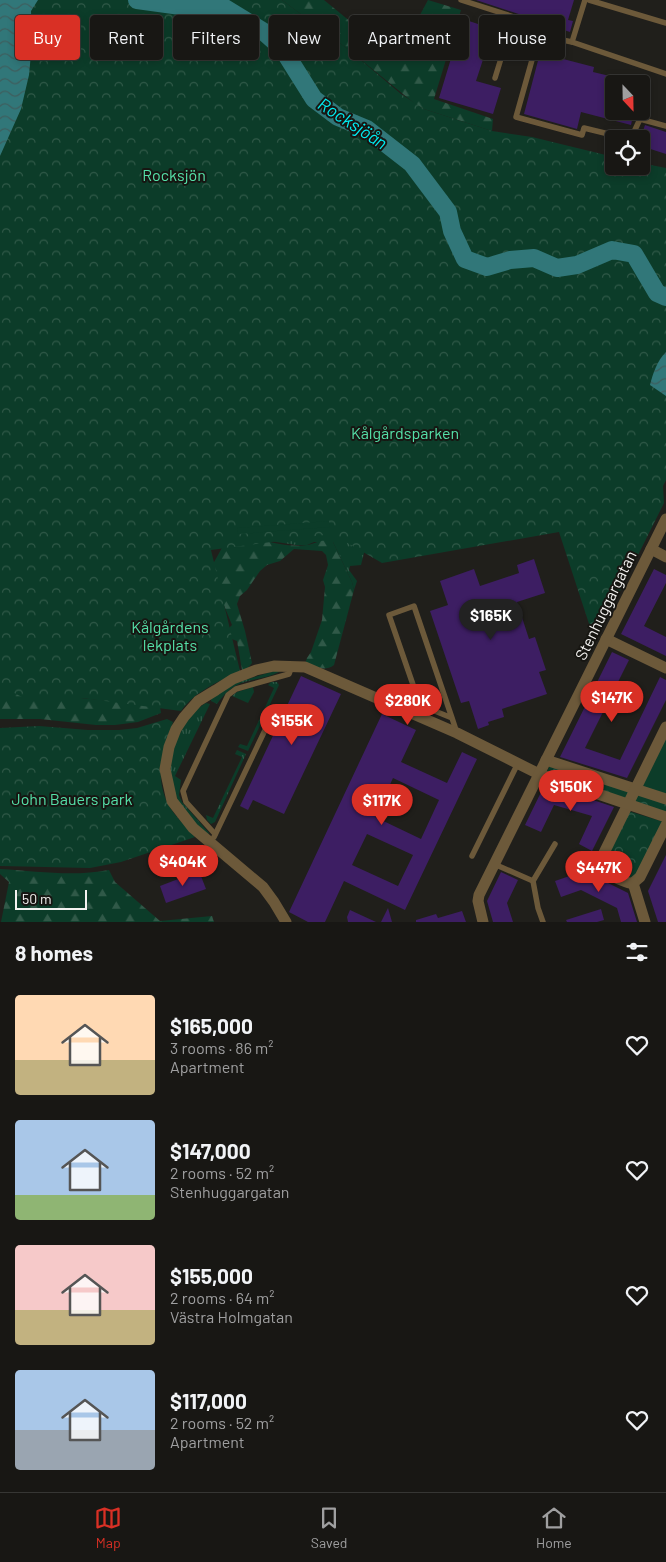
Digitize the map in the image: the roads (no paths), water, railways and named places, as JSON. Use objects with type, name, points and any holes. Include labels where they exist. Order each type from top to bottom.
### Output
[{"type":"street","name":"Stenhuggargatan","points":[[483,922],[478,901],[479,895],[535,771],[546,760],[666,518]]},
{"type":"street","points":[[651,549],[666,557]]},
{"type":"street","points":[[606,639],[666,668]]},
{"type":"street","points":[[286,922],[263,887],[213,839],[193,828],[172,801],[165,769],[169,746],[176,729],[198,701],[234,680],[256,670],[274,666],[306,667],[457,733],[535,771],[666,817]]},
{"type":"street","points":[[666,728],[601,859],[600,864],[604,872],[633,883],[640,877],[666,825]]},
{"type":"street","points":[[546,760],[666,799]]},
{"type":"street","points":[[633,883],[645,922]]},
{"type":"lane","points":[[461,0],[508,15]]},
{"type":"lane","points":[[572,42],[587,0],[666,23]]},
{"type":"lane","points":[[565,41],[665,72]]},
{"type":"lane","points":[[495,78],[501,60]]},
{"type":"lane","points":[[532,60],[516,117],[582,135],[584,128],[625,138],[633,134],[640,119],[666,126]]},
{"type":"lane","points":[[452,718],[420,705],[389,615],[414,606],[452,718],[457,733]]},
{"type":"lane","points":[[267,726],[213,839],[186,802],[183,791],[228,695],[236,689],[289,674],[290,666]]},
{"type":"lane","points":[[472,856],[518,763]]},
{"type":"lane","points":[[543,922],[538,908],[533,881],[555,844]]},
{"type":"lane","points":[[494,864],[533,881]]},
{"type":"water","points":[[0,0],[38,0],[31,11],[31,15],[15,15],[15,60],[30,60],[29,75],[21,109],[0,156]]},
{"type":"water","points":[[666,352],[666,396],[650,385],[656,367]]},
{"type":"waterway","name":"Rocksjöån","points":[[137,0],[188,7],[220,5],[264,32],[282,48],[314,99],[338,117],[367,129],[412,164],[448,212],[452,231],[465,259],[487,267],[510,260],[534,258],[557,268],[577,265],[612,250],[634,254],[657,293],[666,297]]},
{"type":"park label","name":"Rocksjön","points":[[174,174]]},
{"type":"park label","name":"Kålgårdsparken","points":[[405,432]]},
{"type":"park label","name":"Kålgårdens lekplats","points":[[170,635]]},
{"type":"park label","name":"John Bauers park","points":[[72,798]]}]
